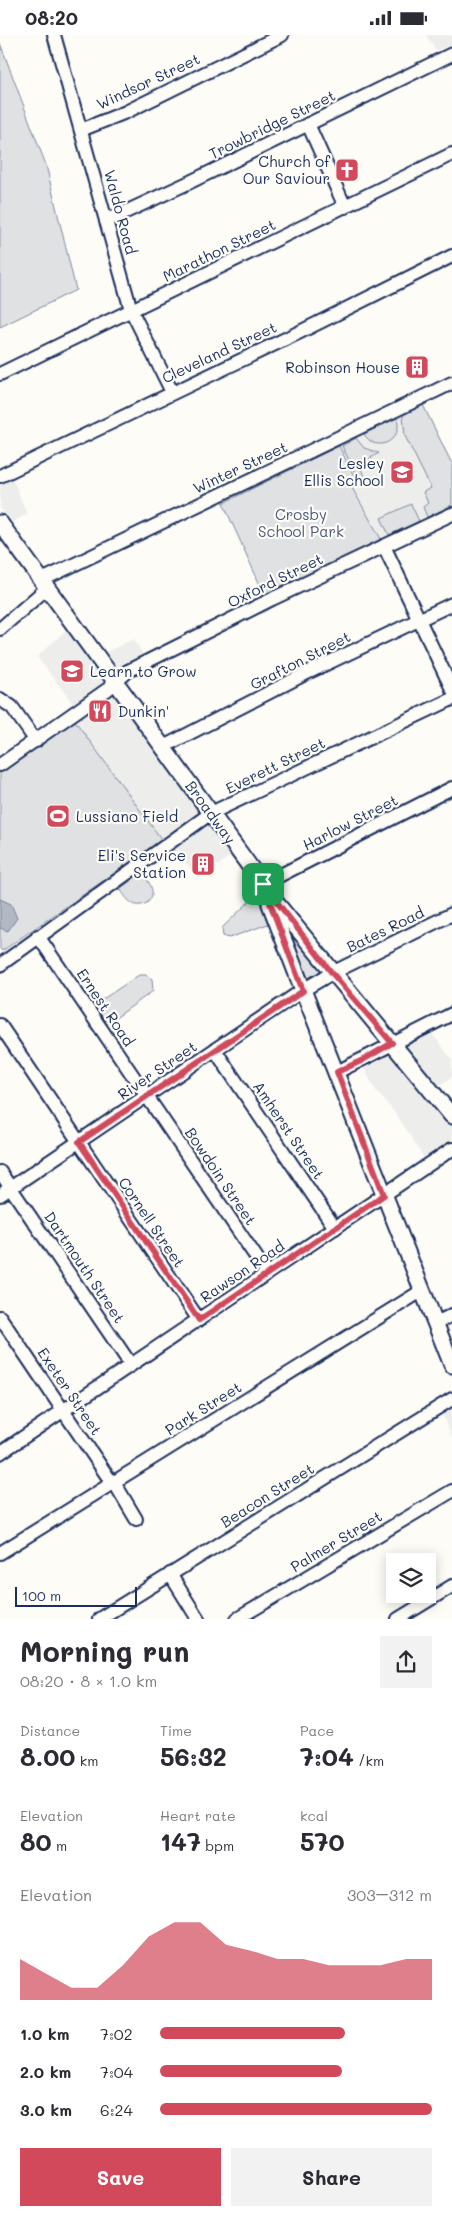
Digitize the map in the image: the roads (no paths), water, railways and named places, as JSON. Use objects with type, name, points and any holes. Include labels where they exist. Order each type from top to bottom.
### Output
[{"type":"main road","name":"Broadway","points":[[0,523],[263,884],[332,973],[452,1116]]},
{"type":"main road","points":[[263,884],[303,991],[337,1072],[452,1365]]},
{"type":"street","points":[[55,38],[68,35]]},
{"type":"street","name":"Windsor Street","points":[[81,130],[126,112],[282,35]]},
{"type":"street","name":"Waldo Road","points":[[55,38],[131,310],[172,392]]},
{"type":"street","name":"Trowbridge Street","points":[[106,221],[452,54]]},
{"type":"street","points":[[308,124],[345,207]]},
{"type":"street","name":"Marathon Street","points":[[0,373],[452,154]]},
{"type":"street","name":"Cleveland Street","points":[[0,476],[300,332],[452,256]]},
{"type":"street","name":"Winter Street","points":[[0,629],[45,584],[452,383]]},
{"type":"street","name":"Oxford Street","points":[[0,765],[108,689],[128,671],[452,514]]},
{"type":"street","points":[[384,546],[452,689]]},
{"type":"street","name":"Grafton Street","points":[[163,747],[452,604]]},
{"type":"street","points":[[0,699],[12,707],[36,741]]},
{"type":"street","name":"Everett Street","points":[[0,965],[212,813],[452,699]]},
{"type":"street","name":"Harlow Street","points":[[263,884],[452,789]]},
{"type":"street","name":"Bates Road","points":[[332,973],[452,914]]},
{"type":"street","name":"Ernest Road","points":[[38,936],[147,1097]]},
{"type":"street","name":"River Street","points":[[0,1195],[332,973]]},
{"type":"street","points":[[337,1072],[452,1014]]},
{"type":"street","name":"Cornell Street","points":[[0,1025],[199,1320]]},
{"type":"street","name":"Amherst Street","points":[[215,1050],[335,1228]]},
{"type":"street","name":"Bowdoin Street","points":[[147,1097],[267,1273]]},
{"type":"street","name":"Rawson Road","points":[[0,1453],[452,1149]]},
{"type":"street","name":"Dartmouth Street","points":[[0,1172],[131,1365]]},
{"type":"street","name":"Park Street","points":[[0,1553],[423,1290]]},
{"type":"street","points":[[436,1323],[452,1315]]},
{"type":"street","name":"Exeter Street","points":[[0,1317],[136,1519]]},
{"type":"street","name":"Beacon Street","points":[[99,1619],[452,1399]]},
{"type":"street","name":"Palmer Street","points":[[237,1619],[452,1491]]},
{"type":"street","points":[[170,1574],[198,1619]]},
{"type":"street","points":[[398,1619],[452,1586]]},
{"type":"place","name":"Church of Our Saviour","points":[[347,170]]},
{"type":"place","name":"Robinson House","points":[[417,367]]},
{"type":"place","name":"Lesley Ellis School","points":[[402,472]]},
{"type":"place","name":"Learn to Grow","points":[[72,671]]},
{"type":"place","name":"Dunkin'","points":[[100,711]]},
{"type":"place","name":"Lussiano Field","points":[[58,816]]},
{"type":"place","name":"Eli's Service Station","points":[[203,864]]},
{"type":"park label","name":"Crosby School Park","points":[[301,522]]}]
